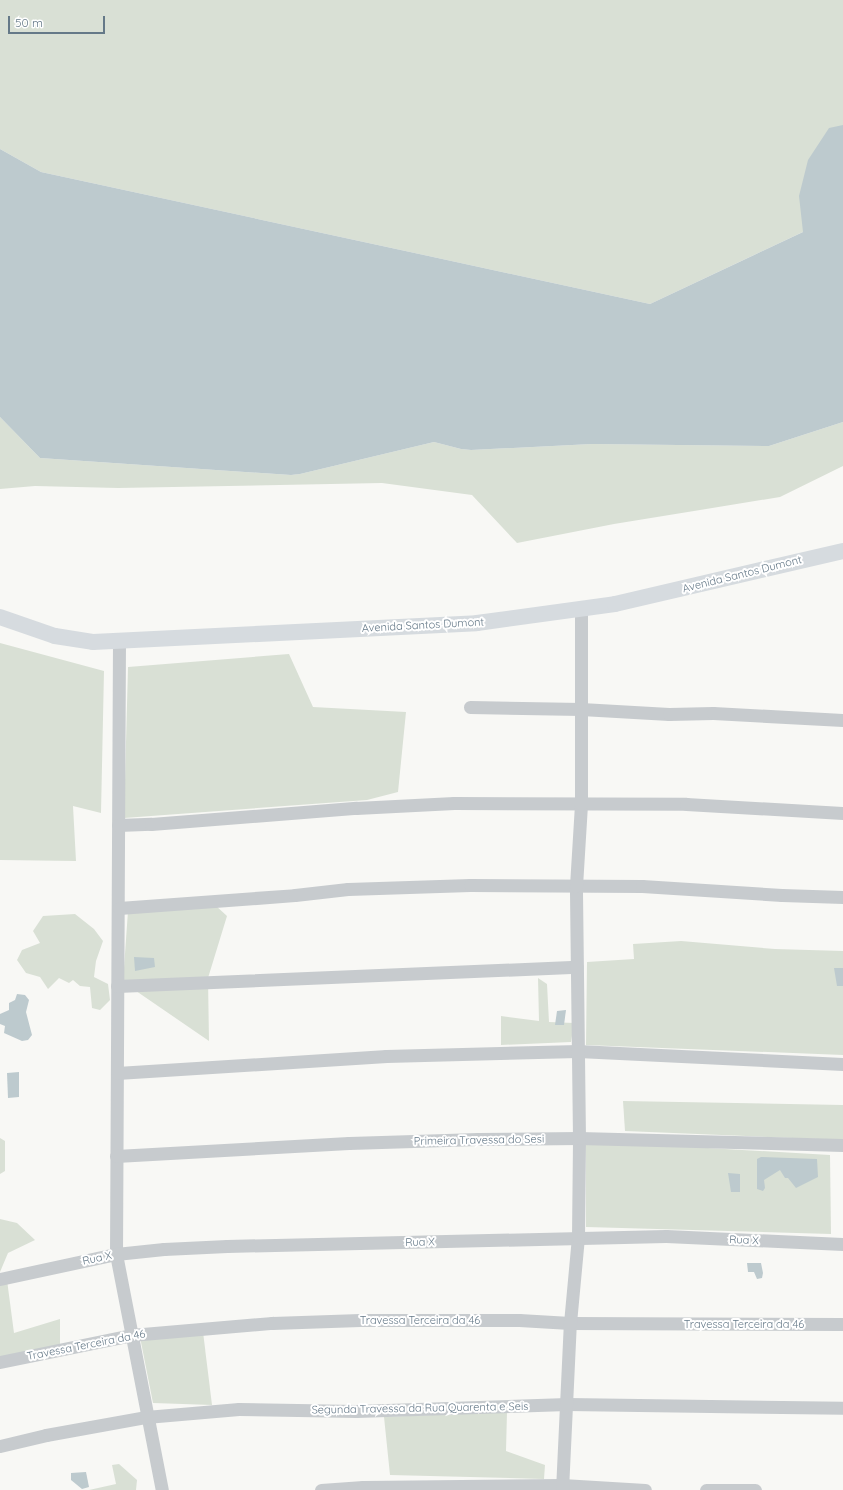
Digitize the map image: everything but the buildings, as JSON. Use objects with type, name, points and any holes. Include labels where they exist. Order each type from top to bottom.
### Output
[{"type":"main road","name":"Avenida Santos Dumont","points":[[0,617],[55,636],[72,640],[94,642],[477,623],[615,604],[843,551]]},
{"type":"street","points":[[562,1487],[570,1323],[578,1237],[579,1138],[576,886],[581,804],[581,609]]},
{"type":"street","points":[[119,641],[119,908],[116,1254],[146,1417],[162,1490]]},
{"type":"street","points":[[470,707],[581,709],[843,720]]},
{"type":"street","points":[[118,825],[151,824],[356,808],[454,803],[686,804],[843,813]]},
{"type":"street","points":[[119,908],[295,895],[348,888],[470,884],[642,886],[782,895],[843,897]]},
{"type":"street","points":[[118,986],[577,967]]},
{"type":"street","points":[[117,1073],[386,1056],[578,1051],[843,1064]]},
{"type":"street","name":"Primeira Travessa do Sesi","points":[[116,1156],[349,1143],[579,1138],[843,1145]]},
{"type":"street","name":"Rua X","points":[[0,1279],[116,1254],[164,1249],[227,1246],[666,1236],[843,1244]]},
{"type":"street","name":"Travessa Terceira da 46","points":[[0,1362],[131,1335],[272,1323],[520,1320],[570,1323],[843,1324]]},
{"type":"street","name":"Segunda Travessa da Rua Quarenta e Seis","points":[[0,1446],[46,1435],[146,1417],[239,1409],[356,1411],[567,1404],[843,1408]]},
{"type":"street","points":[[321,1490],[363,1487],[562,1487],[646,1490]]},
{"type":"street","points":[[706,1490],[755,1490]]},
{"type":"shaded area","points":[[0,0],[843,0],[843,213],[650,304],[41,172],[0,149]]},
{"type":"shaded area","points":[[843,125],[843,422],[769,446],[592,444],[471,450],[434,442],[291,475],[40,458],[0,417],[0,149],[41,172],[650,304],[803,232],[799,196],[808,160],[829,128]]},
{"type":"shaded area","points":[[0,417],[40,458],[291,475],[434,442],[471,450],[592,444],[769,446],[843,422],[843,466],[780,497],[614,524],[517,543],[472,495],[382,483],[118,488],[35,486],[0,489]]},
{"type":"shaded area","points":[[0,643],[104,671],[101,813],[73,806],[76,861],[0,860]]},
{"type":"shaded area","points":[[289,654],[313,707],[406,712],[398,792],[367,800],[124,818],[128,667]]},
{"type":"shaded area","points":[[215,905],[227,916],[208,978],[209,1041],[123,982],[128,911]]},
{"type":"shaded area","points":[[75,914],[94,929],[103,941],[96,961],[94,977],[108,984],[110,1000],[100,1010],[92,1008],[90,987],[80,986],[73,980],[69,983],[59,978],[48,989],[40,977],[26,973],[17,960],[22,950],[40,943],[33,931],[43,916]]},
{"type":"shaded area","points":[[681,941],[775,949],[843,951],[843,1055],[586,1045],[587,962],[634,959],[633,944]]},
{"type":"shaded area","points":[[134,957],[154,958],[155,967],[135,971]]},
{"type":"shaded area","points":[[834,968],[843,968],[843,986],[837,986]]},
{"type":"shaded area","points":[[538,978],[547,984],[549,1022],[574,1023],[571,1042],[501,1045],[501,1016],[539,1021]]},
{"type":"shaded area","points":[[17,994],[25,995],[29,1000],[26,1012],[32,1035],[28,1040],[22,1041],[4,1033],[5,1026],[0,1024],[0,1014],[9,1010],[9,1003],[15,1000]]},
{"type":"shaded area","points":[[566,1010],[564,1025],[555,1025],[557,1011]]},
{"type":"shaded area","points":[[19,1072],[19,1097],[8,1098],[7,1073]]},
{"type":"shaded area","points":[[623,1101],[843,1105],[843,1140],[625,1131]]},
{"type":"shaded area","points":[[0,1138],[5,1141],[5,1171],[0,1174]]},
{"type":"shaded area","points":[[586,1141],[830,1155],[831,1234],[586,1227]]},
{"type":"shaded area","points":[[761,1157],[817,1159],[818,1177],[796,1188],[788,1178],[785,1178],[780,1170],[764,1180],[765,1188],[763,1191],[757,1189],[757,1159]]},
{"type":"shaded area","points":[[728,1173],[740,1174],[740,1192],[731,1192]]},
{"type":"shaded area","points":[[0,1219],[17,1223],[35,1240],[8,1253],[0,1272]]},
{"type":"shaded area","points":[[747,1263],[761,1263],[763,1273],[762,1278],[757,1279],[754,1272],[748,1272]]},
{"type":"shaded area","points":[[7,1280],[14,1333],[60,1319],[60,1345],[0,1357],[0,1281]]},
{"type":"shaded area","points":[[203,1332],[212,1405],[153,1403],[140,1337]]},
{"type":"shaded area","points":[[507,1412],[506,1451],[545,1465],[544,1479],[390,1475],[384,1417]]},
{"type":"shaded area","points":[[119,1464],[137,1480],[136,1490],[89,1490],[116,1484],[112,1465]]},
{"type":"shaded area","points":[[86,1472],[89,1487],[82,1489],[71,1480],[71,1473]]}]
